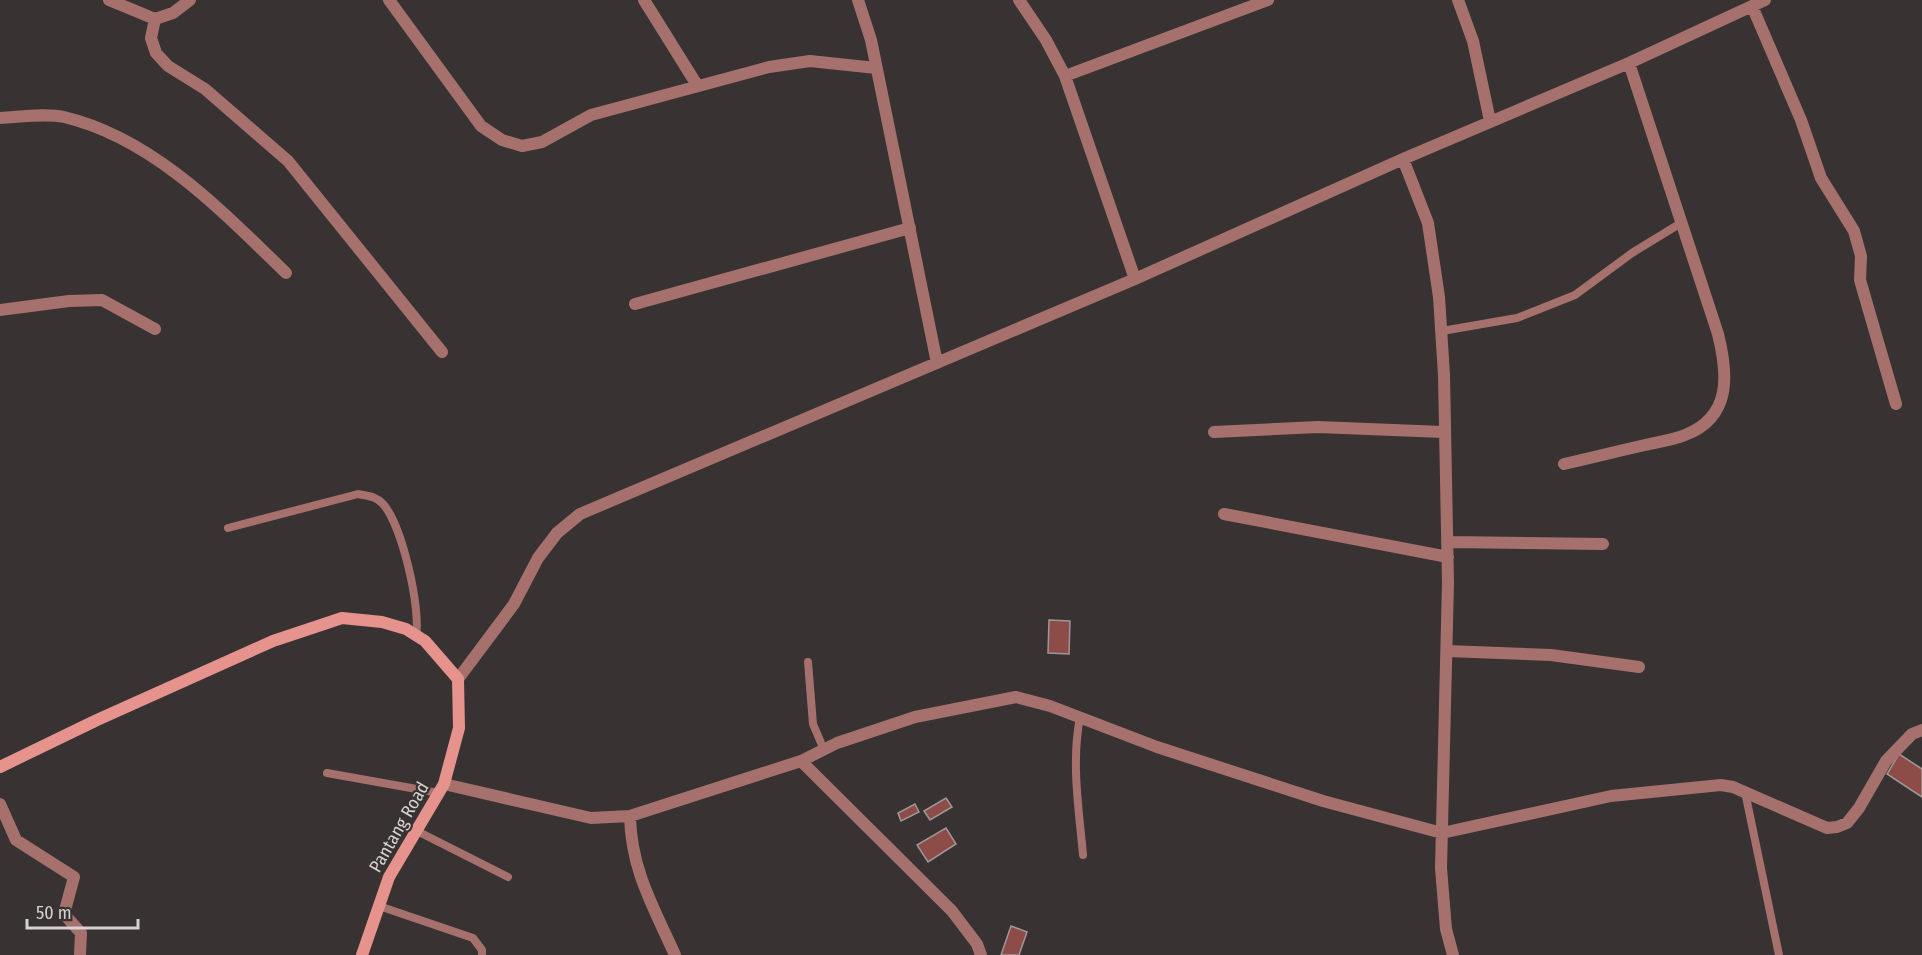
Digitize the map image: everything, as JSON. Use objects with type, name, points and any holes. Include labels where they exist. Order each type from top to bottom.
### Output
[{"type":"street","points":[[109,0],[155,20],[173,13],[190,0]]},
{"type":"street","points":[[389,0],[481,126],[502,140],[522,146],[542,142],[591,115],[769,67],[810,61],[876,68]]},
{"type":"street","points":[[644,0],[697,85]]},
{"type":"street","points":[[858,0],[876,68],[937,363]]},
{"type":"street","points":[[1018,0],[1046,40],[1065,76],[1135,279]]},
{"type":"street","points":[[1065,76],[1268,0]]},
{"type":"street","points":[[1458,0],[1473,41],[1490,121]]},
{"type":"street","points":[[0,767],[97,720],[273,641],[342,618],[382,622],[406,629],[425,641],[458,679],[514,604],[538,558],[556,533],[580,514],[1135,279],[1403,159],[1629,63],[1765,0]]},
{"type":"street","points":[[1752,6],[1801,120],[1821,178],[1854,231],[1861,256],[1860,280],[1896,404]]},
{"type":"street","points":[[155,20],[151,38],[156,53],[168,66],[206,89],[288,161],[442,352]]},
{"type":"street","points":[[1564,464],[1686,435],[1708,420],[1719,406],[1724,388],[1726,366],[1629,63]]},
{"type":"street","points":[[0,118],[62,117],[94,127],[139,150],[217,206],[286,273]]},
{"type":"street","points":[[1403,159],[1428,223],[1442,331],[1448,556],[1441,868],[1446,929],[1453,955]]},
{"type":"street","points":[[635,304],[910,228]]},
{"type":"street","points":[[0,310],[69,301],[102,300],[155,329]]},
{"type":"street","points":[[1214,432],[1318,427],[1443,432]]},
{"type":"street","points":[[1224,514],[1448,556]]},
{"type":"street","points":[[1448,542],[1603,544]]},
{"type":"street","points":[[1447,651],[1560,656],[1640,667]]},
{"type":"street","name":"Pantang Road","points":[[362,955],[389,877],[442,789],[459,728],[458,679]]},
{"type":"street","points":[[442,789],[591,818],[630,816],[801,761],[824,750],[915,717],[1016,697],[1080,717],[1157,747],[1323,801],[1443,832],[1611,796],[1722,785],[1745,792],[1827,828],[1847,823],[1859,808],[1886,761],[1912,734],[1922,730]]},
{"type":"street","points":[[801,761],[952,911],[977,944],[981,955]]},
{"type":"street","points":[[0,804],[16,840],[75,879],[64,914],[81,933],[80,955]]},
{"type":"street","points":[[630,816],[631,843],[641,876],[657,922],[675,955]]},
{"type":"lane","points":[[1442,331],[1517,318],[1575,295],[1632,253],[1681,223]]},
{"type":"lane","points":[[228,528],[358,494],[374,497],[383,504],[397,527],[418,611],[416,636]]},
{"type":"lane","points":[[808,662],[813,724],[824,750]]},
{"type":"lane","points":[[1080,717],[1075,748],[1075,771],[1083,855]]},
{"type":"lane","points":[[327,773],[442,789]]},
{"type":"lane","points":[[1745,792],[1779,955]]},
{"type":"lane","points":[[417,831],[508,877]]},
{"type":"lane","points":[[379,906],[473,938],[482,950],[482,955]]},
{"type":"building","points":[[1049,620],[1070,621],[1069,654],[1048,653]]},
{"type":"building","points":[[1899,754],[1922,769],[1922,797],[1887,774]]},
{"type":"building","points":[[946,798],[952,807],[930,820],[924,811]]},
{"type":"building","points":[[915,804],[919,812],[901,821],[898,813]]},
{"type":"building","points":[[946,828],[956,844],[928,862],[917,845]]},
{"type":"building","points":[[1011,926],[1027,932],[1019,955],[1001,955]]}]
